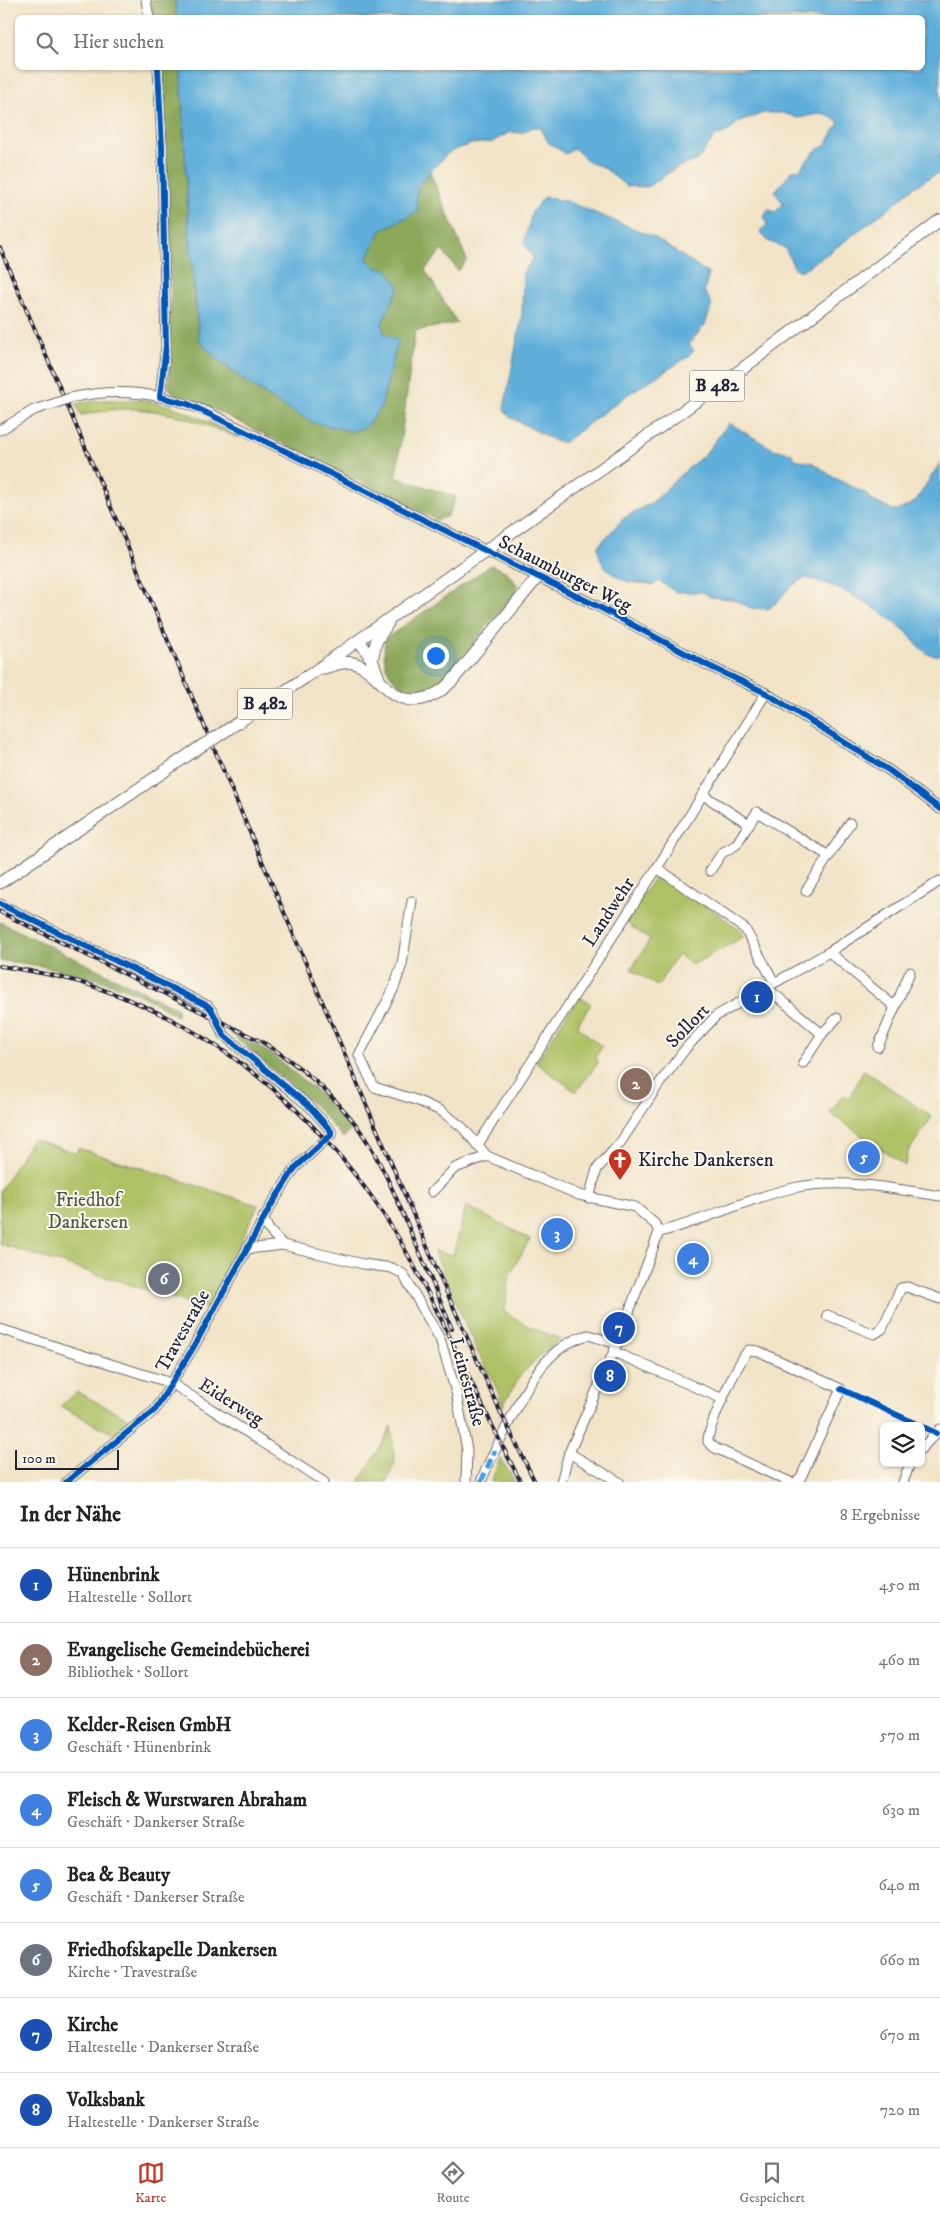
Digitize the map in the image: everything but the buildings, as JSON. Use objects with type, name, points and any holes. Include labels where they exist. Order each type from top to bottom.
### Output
[{"type":"main road","name":"B 482","points":[[2,882],[391,618],[742,369],[940,220]]},
{"type":"main road","points":[[355,643],[381,682],[397,696],[410,701],[424,700],[442,691],[538,577]]},
{"type":"main road","points":[[369,665],[376,642],[391,618]]},
{"type":"main road","points":[[315,671],[346,663],[369,665]]},
{"type":"street","points":[[146,0],[148,15]]},
{"type":"street","points":[[158,70],[162,147],[166,346],[160,396]]},
{"type":"street","name":"Schaumburger Weg","points":[[0,430],[34,410],[70,398],[90,394],[124,392],[160,396],[188,404],[538,577],[709,666],[766,693],[890,771],[940,809]]},
{"type":"street","name":"Landwehr","points":[[477,1146],[657,868],[766,693]]},
{"type":"street","points":[[703,795],[749,824]]},
{"type":"street","points":[[710,871],[722,853],[736,845],[757,812],[828,856]]},
{"type":"street","points":[[806,891],[850,823]]},
{"type":"street","points":[[657,868],[745,929],[770,984],[822,1034]]},
{"type":"street","name":"Sollort","points":[[589,1198],[597,1169],[624,1138],[659,1084],[686,1048],[716,1016],[829,952],[940,880]]},
{"type":"street","points":[[412,901],[399,972],[394,988],[359,1055],[374,1088],[416,1100],[440,1111],[462,1127],[487,1156],[562,1189],[589,1198],[635,1207],[655,1224],[659,1232],[615,1348],[569,1452],[562,1482]]},
{"type":"street","name":"Travestraße","points":[[0,904],[208,1006],[214,1011],[216,1023],[225,1036],[310,1107],[330,1127],[331,1134],[295,1168],[263,1218],[193,1348],[151,1415],[66,1482]]},
{"type":"street","points":[[829,952],[895,1007]]},
{"type":"street","points":[[878,1047],[910,972]]},
{"type":"street","points":[[802,1063],[822,1034],[837,1018]]},
{"type":"street","points":[[432,1192],[455,1168],[487,1156]]},
{"type":"street","points":[[659,1232],[793,1188],[843,1185],[906,1190],[940,1196]]},
{"type":"street","points":[[263,1218],[269,1230],[283,1245]]},
{"type":"street","name":"Leinestraße","points":[[246,1249],[283,1245],[363,1264],[392,1268],[403,1274],[440,1340],[454,1384],[468,1450],[466,1482]]},
{"type":"street","points":[[828,1315],[874,1334],[882,1330],[901,1288],[906,1287],[940,1299]]},
{"type":"street","name":"Eiderweg","points":[[0,1329],[171,1383],[324,1482]]},
{"type":"street","points":[[481,1482],[531,1382],[551,1356],[582,1336],[595,1336],[615,1348],[723,1399]]},
{"type":"street","points":[[790,1482],[715,1448],[708,1442],[708,1433],[723,1399],[743,1356],[749,1350],[753,1350],[842,1389],[801,1477],[796,1482]]},
{"type":"street","points":[[925,1445],[940,1429]]},
{"type":"street","points":[[569,1452],[620,1482]]},
{"type":"street","points":[[903,1482],[909,1467]]},
{"type":"green space","points":[[151,0],[175,0],[177,15],[154,15]]},
{"type":"green space","points":[[163,70],[181,70],[188,219],[199,340],[215,357],[239,377],[283,406],[365,428],[381,407],[384,333],[382,323],[399,287],[366,259],[381,230],[418,211],[416,199],[418,190],[422,181],[430,172],[467,260],[458,271],[442,250],[425,270],[457,323],[415,331],[396,477],[456,497],[448,516],[437,520],[211,408],[173,393],[169,388],[171,266]]},
{"type":"green space","points":[[103,400],[142,400],[171,406],[239,435],[238,438],[186,418],[145,410],[119,409],[81,415],[76,404]]},
{"type":"green space","points":[[491,565],[507,572],[518,586],[513,596],[452,669],[431,688],[409,692],[391,676],[385,664],[385,639]]},
{"type":"green space","points":[[662,874],[740,930],[745,936],[692,965],[678,954],[657,986],[631,969],[650,940],[625,922],[656,875]]},
{"type":"green space","points":[[0,922],[177,1008],[177,1016],[141,995],[105,982],[50,968],[0,961]]},
{"type":"green space","points":[[579,996],[591,1004],[577,1026],[602,1047],[595,1058],[598,1063],[576,1092],[536,1063]]},
{"type":"green space","points":[[226,1029],[270,1053],[321,1095],[352,1129],[343,1138],[317,1108]]},
{"type":"green space","points":[[864,1070],[932,1117],[908,1152],[905,1166],[830,1113],[843,1095],[849,1098]]},
{"type":"green space","name":"Friedhof Dankersen","points":[[32,1139],[76,1153],[78,1148],[258,1205],[208,1309],[0,1244],[0,1191]]},
{"type":"green space","points":[[466,1206],[530,1239],[509,1276],[505,1312],[526,1325],[560,1339],[538,1357],[520,1376],[502,1407],[498,1391],[474,1345],[474,1340],[468,1331],[434,1251],[453,1255]]},
{"type":"green space","points":[[77,1392],[137,1423],[119,1437],[60,1406]]},
{"type":"green space","points":[[391,1426],[395,1462],[387,1482],[359,1482],[380,1447]]},
{"type":"green space","points":[[500,1459],[511,1476],[515,1482],[491,1482]]},
{"type":"water","points":[[175,0],[940,0],[940,172],[914,187],[892,206],[801,271],[795,269],[785,248],[768,241],[760,231],[767,225],[764,217],[768,209],[775,212],[783,204],[775,191],[793,170],[799,170],[815,151],[826,145],[839,122],[823,113],[798,118],[783,113],[763,113],[737,123],[731,130],[714,137],[698,160],[678,167],[647,187],[626,186],[603,167],[588,162],[574,148],[566,154],[548,142],[541,128],[533,127],[521,133],[510,132],[492,142],[470,144],[448,153],[418,185],[416,200],[419,211],[381,230],[367,259],[377,268],[387,269],[399,287],[382,323],[384,333],[398,341],[381,407],[365,428],[351,431],[315,423],[283,406],[239,377],[215,357],[199,340],[188,219],[181,70],[925,70],[925,15],[177,15]]},
{"type":"water","points":[[544,197],[566,201],[654,237],[709,274],[704,291],[712,304],[705,325],[689,344],[694,351],[688,357],[627,395],[563,443],[555,441],[510,417],[504,409],[522,315],[523,272],[533,259],[524,243],[532,212]]},
{"type":"water","points":[[729,423],[773,449],[791,453],[795,459],[813,463],[833,477],[867,494],[871,500],[892,510],[899,510],[915,502],[940,463],[940,655],[930,655],[925,652],[895,622],[857,598],[829,585],[805,578],[791,586],[768,609],[751,608],[731,599],[710,597],[703,592],[676,592],[659,581],[653,585],[629,582],[617,577],[607,569],[600,559],[598,546],[624,518],[654,501],[705,454]]},
{"type":"railway","points":[[0,248],[443,1284],[500,1411],[535,1482]]},
{"type":"railway","points":[[0,912],[264,1043],[290,1060],[325,1091],[357,1126],[379,1162],[398,1201],[452,1329]]},
{"type":"railway","points":[[0,966],[74,981],[145,1006],[189,1029],[231,1056],[271,1087],[307,1121],[341,1158],[372,1197],[399,1239],[431,1299],[521,1482]]},
{"type":"marked path","points":[[481,1482],[495,1450]]},
{"type":"cycle path","points":[[158,70],[162,147],[166,346],[160,397],[188,404],[275,446],[601,608],[709,666],[766,693],[890,771],[940,809]]},
{"type":"cycle path","points":[[0,904],[208,1006],[225,1036],[310,1107],[331,1131],[331,1135],[295,1168],[270,1207],[193,1348],[155,1410],[66,1482]]},
{"type":"cycle path","points":[[841,1389],[936,1433]]},
{"type":"place","name":"Hünenbrink","points":[[757,997]]},
{"type":"place","name":"Evangelische Gemeindebücherei","points":[[636,1084]]},
{"type":"place","name":"Bea & Beauty","points":[[864,1157]]},
{"type":"place","name":"Kirche Dankersen","points":[[620,1181]]},
{"type":"place","name":"Kelder-Reisen GmbH","points":[[557,1234]]},
{"type":"place","name":"Fleisch & Wurstwaren Abraham","points":[[693,1259]]},
{"type":"place","name":"Friedhofskapelle Dankersen","points":[[164,1279]]},
{"type":"place","name":"Kirche","points":[[619,1328]]},
{"type":"place","name":"Volksbank","points":[[610,1376]]}]
